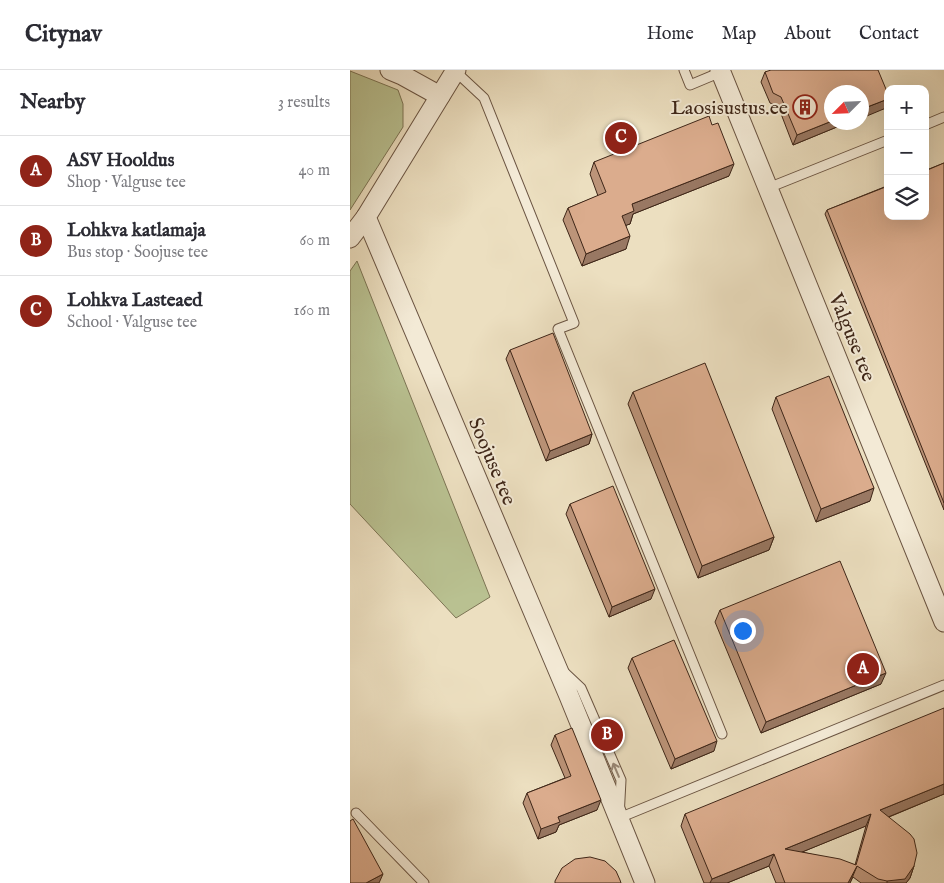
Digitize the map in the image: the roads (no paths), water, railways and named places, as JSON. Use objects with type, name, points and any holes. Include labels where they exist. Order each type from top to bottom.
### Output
[{"type":"street","points":[[390,70],[440,96]]},
{"type":"street","points":[[350,238],[366,217],[456,71]]},
{"type":"street","name":"Valguse tee","points":[[720,71],[944,622]]},
{"type":"street","name":"Soojuse tee","points":[[366,217],[645,883]]},
{"type":"lane","points":[[684,70],[690,85],[720,71]]},
{"type":"lane","points":[[456,71],[484,98],[574,323],[558,329],[722,734]]},
{"type":"lane","points":[[929,123],[944,117]]},
{"type":"lane","points":[[768,188],[884,142]]},
{"type":"lane","points":[[619,818],[944,685]]},
{"type":"lane","points":[[356,813],[424,883]]},
{"type":"place","name":"Laosisustus.ee","points":[[805,107]]},
{"type":"place","name":"Lohkva Lasteaed","points":[[621,138]]},
{"type":"place","name":"ASV Hooldus","points":[[863,669]]},
{"type":"place","name":"Lohkva katlamaja","points":[[607,735]]}]
